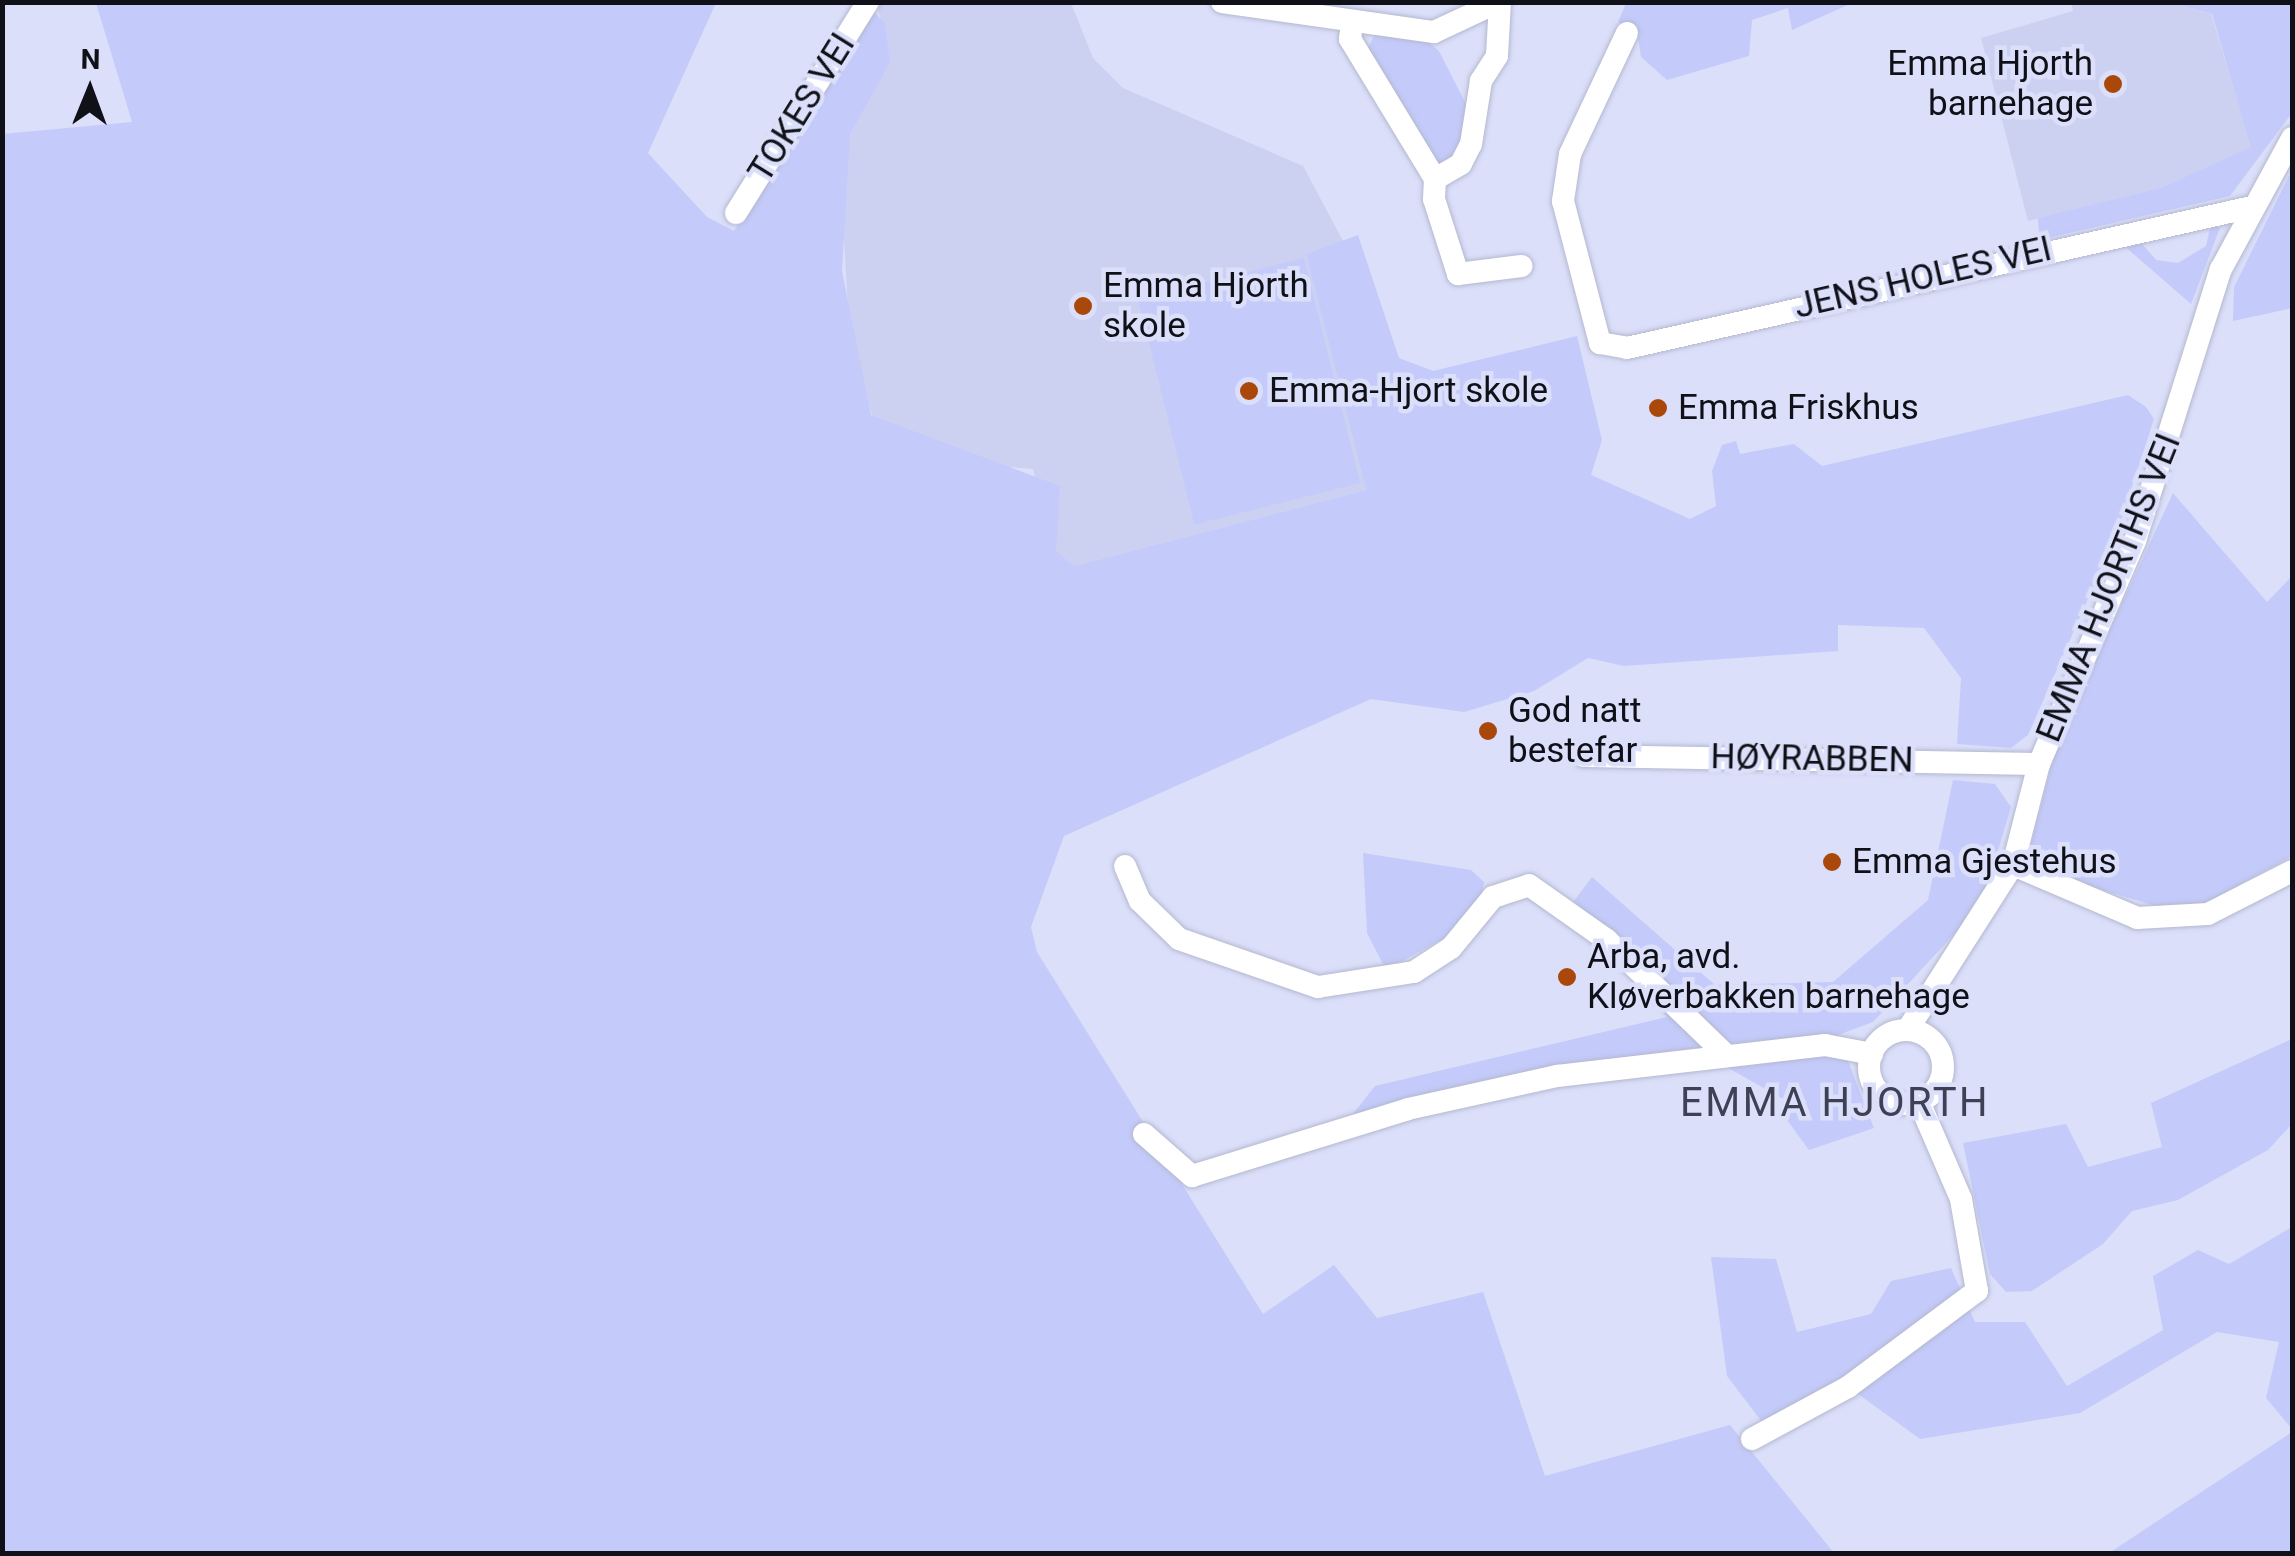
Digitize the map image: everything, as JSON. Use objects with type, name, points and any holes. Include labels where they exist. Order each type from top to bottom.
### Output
[{"type":"street","name":"TOKES VEI","points":[[736,213],[868,2]]},
{"type":"street","points":[[1222,2],[1352,24],[1434,32],[1499,2],[1497,56],[1481,80],[1471,144],[1461,164],[1435,179]]},
{"type":"street","points":[[1352,24],[1350,40],[1435,179],[1445,252],[1458,274],[1521,266]]},
{"type":"street","name":"JENS HOLES VEI","points":[[1628,33],[1570,154],[1562,202],[1600,344],[1627,348],[2247,208]]},
{"type":"street","name":"EMMA HJORTHS VEI","points":[[1908,1029],[2013,865],[2040,764],[2135,541],[2247,208],[2292,138]]},
{"type":"street","name":"HØYRABBEN","points":[[1584,756],[2040,764]]},
{"type":"street","points":[[2013,865],[2137,918],[2240,904],[2292,872]]},
{"type":"street","points":[[1126,866],[1140,901],[1178,940],[1318,987],[1414,972],[1451,948],[1494,897],[1529,885],[1606,940],[1724,1052]]},
{"type":"street","points":[[1908,1029],[1931,1039],[1943,1061],[1938,1086],[1919,1102],[1877,1090],[1872,1054],[1884,1037],[1908,1029]]},
{"type":"street","points":[[1144,1134],[1192,1176],[1408,1108],[1724,1052],[1826,1046],[1872,1054]]},
{"type":"street","points":[[1752,1439],[1848,1387],[1976,1291],[1961,1199],[1919,1102]]},
{"type":"shaded area","points":[[96,3],[716,3],[648,153],[707,217],[734,231],[873,11],[885,23],[890,63],[850,135],[842,271],[871,415],[1060,486],[1056,551],[1074,566],[1366,490],[1306,254],[1358,235],[1399,358],[1433,371],[1577,336],[1602,440],[1591,475],[1690,519],[1716,506],[1712,471],[1722,445],[1736,441],[1740,454],[1794,444],[1822,466],[2128,395],[2146,407],[2154,419],[2117,533],[2028,735],[2011,748],[1957,744],[1961,678],[1924,628],[1838,625],[1838,651],[1624,666],[1588,658],[1534,691],[1464,712],[1371,699],[1064,836],[1031,927],[1037,952],[1263,1314],[1334,1265],[1377,1318],[1483,1292],[1545,1476],[1730,1425],[1834,1553],[3,1553],[2,134],[132,122]]},
{"type":"shaded area","name":"Emma Hjorth skole","points":[[877,3],[1071,3],[1093,58],[1123,88],[1303,166],[1343,241],[1306,254],[1366,490],[1074,566],[1055,551],[1033,469],[996,466],[872,415],[850,341],[843,222],[850,135],[890,63]]},
{"type":"shaded area","points":[[1626,3],[1852,3],[1792,30],[1788,8],[1752,20],[1749,56],[1667,80],[1641,57],[1637,32],[1618,22]]},
{"type":"shaded area","name":"Emma Hjorth barnehage","points":[[2071,3],[2172,3],[2211,14],[2252,147],[2160,188],[2028,221],[1981,38],[2073,11]]},
{"type":"shaded area","points":[[2172,3],[2292,3],[2292,113],[2230,196],[2039,240],[2038,218],[2160,188],[2251,147],[2212,14]]},
{"type":"shaded area","points":[[1375,34],[1425,39],[1439,51],[1470,112],[1462,150],[1449,163],[1433,166],[1367,50]]},
{"type":"shaded area","points":[[2292,170],[2292,308],[2233,321],[2234,287]]},
{"type":"shaded area","points":[[2211,224],[2220,228],[2191,304],[2122,244],[2138,239],[2156,260],[2178,263],[2206,246]]},
{"type":"shaded area","name":"Emma-Hjort skole","points":[[1304,258],[1360,483],[1194,524],[1138,299]]},
{"type":"shaded area","points":[[2173,493],[2267,602],[2292,576],[2292,856],[2204,904],[2163,908],[2048,874],[2028,856],[2057,744]]},
{"type":"shaded area","points":[[1953,780],[1995,784],[2011,807],[1982,904],[1873,1022],[1838,1035],[1874,1128],[1809,1150],[1784,1116],[1799,1108],[1693,1048],[1345,1124],[1375,1086],[1667,1017],[1574,901],[1592,877],[1715,985],[1833,982],[1928,900]]},
{"type":"shaded area","points":[[1363,853],[1471,870],[1484,882],[1480,903],[1446,937],[1386,970],[1367,933]]},
{"type":"shaded area","points":[[2292,1039],[2292,1124],[2268,1150],[2178,1200],[2132,1211],[2103,1244],[2032,1291],[2006,1292],[1990,1274],[1963,1143],[2066,1124],[2088,1167],[2162,1147],[2151,1103]]},
{"type":"shaded area","points":[[2292,1227],[2292,1429],[2266,1398],[2279,1342],[2217,1332],[2080,1413],[1920,1439],[1843,1383],[1762,1422],[1727,1376],[1711,1257],[1776,1259],[1797,1332],[1871,1314],[1891,1281],[1951,1268],[1975,1322],[2025,1322],[2067,1386],[2163,1330],[2153,1276],[2198,1250],[2229,1264]]},
{"type":"shaded area","points":[[2292,1432],[2292,1553],[2109,1553]]},
{"type":"place","name":"Emma Hjorth barnehage","points":[[2113,84]]},
{"type":"place","name":"Emma Hjorth skole","points":[[1083,306]]},
{"type":"place","name":"Emma-Hjort skole","points":[[1249,391]]},
{"type":"place","name":"Emma Friskhus","points":[[1658,408]]},
{"type":"place","name":"God natt bestefar","points":[[1488,731]]},
{"type":"place","name":"Emma Gjestehus","points":[[1832,862]]},
{"type":"place","name":"Arba, avd. Kløverbakken barnehage","points":[[1567,977]]},
{"type":"district","name":"EMMA HJORTH","points":[[1835,1103]]}]
